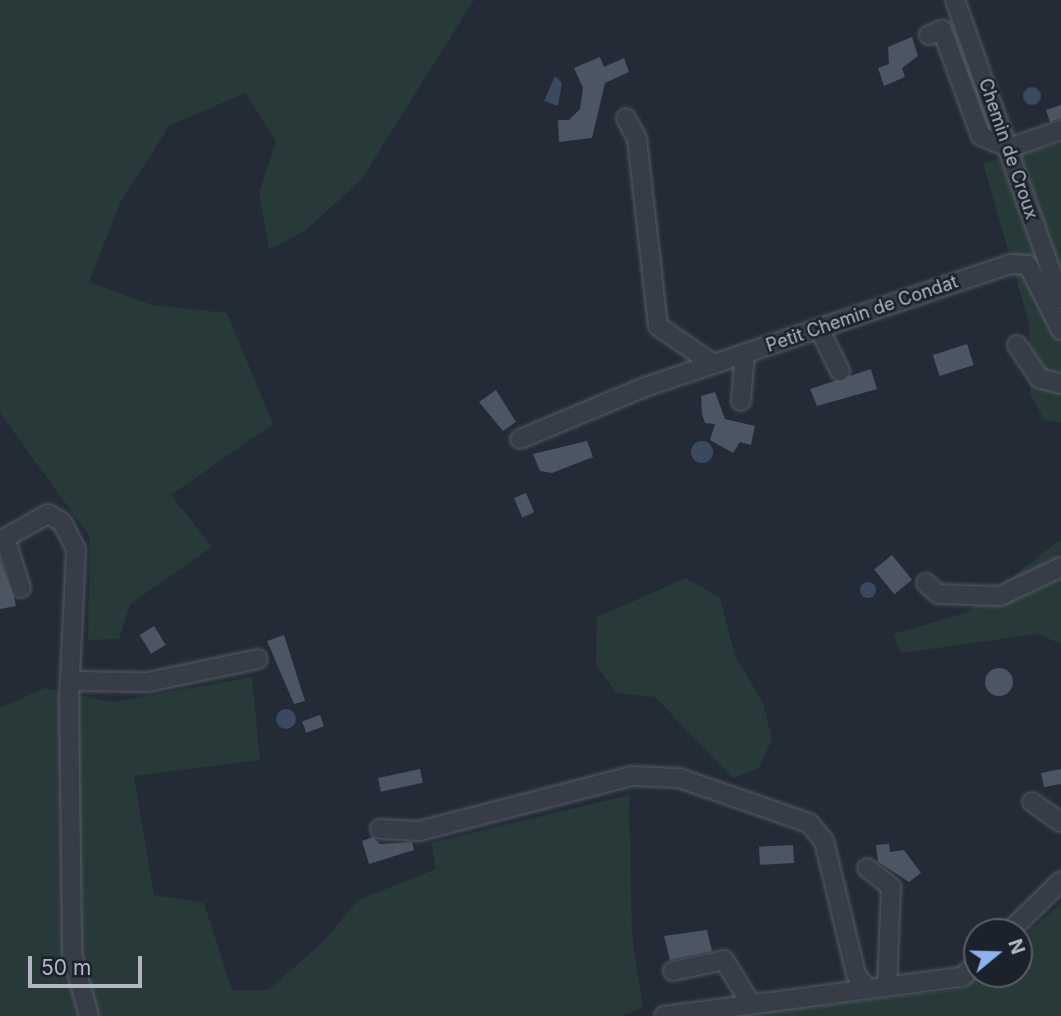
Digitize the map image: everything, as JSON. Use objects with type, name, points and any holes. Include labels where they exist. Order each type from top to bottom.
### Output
[{"type":"street","name":"Chemin de Croux","points":[[955,0],[1061,299]]},
{"type":"street","points":[[929,35],[942,30],[981,135],[1009,148],[1061,130]]},
{"type":"street","points":[[626,118],[637,139],[658,326],[713,364]]},
{"type":"street","name":"Petit Chemin de Condat","points":[[520,439],[628,394],[1010,264],[1028,265],[1061,330]]},
{"type":"street","points":[[820,328],[840,371]]},
{"type":"street","points":[[1017,345],[1039,378],[1061,383]]},
{"type":"street","points":[[741,401],[745,353]]},
{"type":"street","points":[[21,589],[5,538],[33,516],[48,514],[62,522],[76,549],[70,681],[72,954],[89,1016]]},
{"type":"street","points":[[926,583],[938,594],[1000,596],[1061,567]]},
{"type":"street","points":[[70,681],[148,682],[258,659]]},
{"type":"street","points":[[380,829],[419,831],[631,776],[679,778],[809,823],[824,841],[856,974],[866,988]]},
{"type":"street","points":[[1032,802],[1061,822]]},
{"type":"street","points":[[867,868],[891,887],[887,985]]},
{"type":"street","points":[[1023,918],[1061,881]]},
{"type":"street","points":[[673,971],[724,960],[750,1002]]},
{"type":"street","points":[[664,1016],[750,1002],[963,976]]},
{"type":"shaded area","points":[[0,0],[474,0],[361,180],[306,230],[269,250],[259,192],[276,142],[246,93],[170,125],[121,201],[89,282],[152,305],[227,313],[273,424],[171,495],[212,547],[130,604],[119,639],[88,640],[90,537],[0,413]]},
{"type":"shaded area","points":[[1061,143],[1061,423],[1044,420],[1030,393],[1029,323],[983,163]]},
{"type":"shaded area","points":[[1061,539],[1061,644],[1038,634],[901,653],[893,634],[966,613]]},
{"type":"shaded area","points":[[686,578],[720,598],[735,656],[763,703],[772,739],[759,768],[733,778],[655,697],[617,693],[596,665],[597,617]]},
{"type":"shaded area","points":[[252,677],[260,760],[134,776],[154,895],[204,903],[232,990],[268,990],[322,943],[358,900],[436,869],[431,843],[629,795],[632,935],[643,1008],[621,1016],[0,1016],[0,708],[45,688],[112,702]]},
{"type":"shaded area","points":[[1061,903],[1061,1016],[730,1016],[964,988],[1033,988],[1033,928]]},
{"type":"water","points":[[555,76],[562,83],[558,106],[544,101]]},
{"type":"water","points":[[1028,87],[1036,87],[1041,96],[1039,103],[1028,105],[1023,100],[1023,92]]},
{"type":"water","points":[[702,441],[710,444],[713,452],[710,460],[702,463],[694,460],[691,452],[694,444]]},
{"type":"water","points":[[868,582],[876,590],[868,598],[860,590]]},
{"type":"water","points":[[286,709],[293,712],[296,719],[293,726],[286,729],[279,726],[276,719],[279,712]]},
{"type":"building","points":[[912,37],[918,56],[902,68],[905,77],[884,86],[878,68],[889,64],[888,47]]},
{"type":"building","points":[[600,57],[604,67],[624,58],[629,72],[605,83],[592,138],[559,142],[558,120],[569,120],[580,109],[583,88],[574,68]]},
{"type":"building","points":[[1061,105],[1061,118],[1050,122],[1046,110]]},
{"type":"building","points":[[967,344],[974,365],[940,376],[933,355]]},
{"type":"building","points":[[871,369],[877,389],[817,406],[810,389]]},
{"type":"building","points":[[496,390],[516,422],[503,431],[479,402]]},
{"type":"building","points":[[715,392],[725,419],[755,426],[751,445],[740,442],[733,453],[710,440],[715,424],[705,423],[701,396]]},
{"type":"building","points":[[587,441],[593,457],[552,473],[540,471],[533,454]]},
{"type":"building","points":[[526,493],[534,512],[522,517],[514,498]]},
{"type":"building","points":[[892,555],[912,580],[894,594],[874,569]]},
{"type":"building","points":[[0,560],[16,606],[0,609]]},
{"type":"building","points":[[154,626],[166,645],[151,654],[140,635]]},
{"type":"building","points":[[284,635],[305,701],[294,704],[267,641]]},
{"type":"building","points":[[999,668],[1009,672],[1013,682],[1009,692],[999,696],[989,692],[985,682],[989,672]]},
{"type":"building","points":[[320,715],[324,726],[306,733],[302,721]]},
{"type":"building","points":[[420,769],[423,783],[381,792],[378,778]]},
{"type":"building","points":[[1061,769],[1061,784],[1044,787],[1041,773]]},
{"type":"building","points":[[373,837],[380,844],[412,842],[414,850],[369,864],[362,841]]},
{"type":"building","points":[[889,844],[890,852],[904,850],[921,873],[909,882],[878,862],[876,845]]},
{"type":"building","points":[[793,845],[794,863],[760,865],[759,847]]},
{"type":"building","points":[[707,930],[712,951],[670,960],[664,936]]}]
